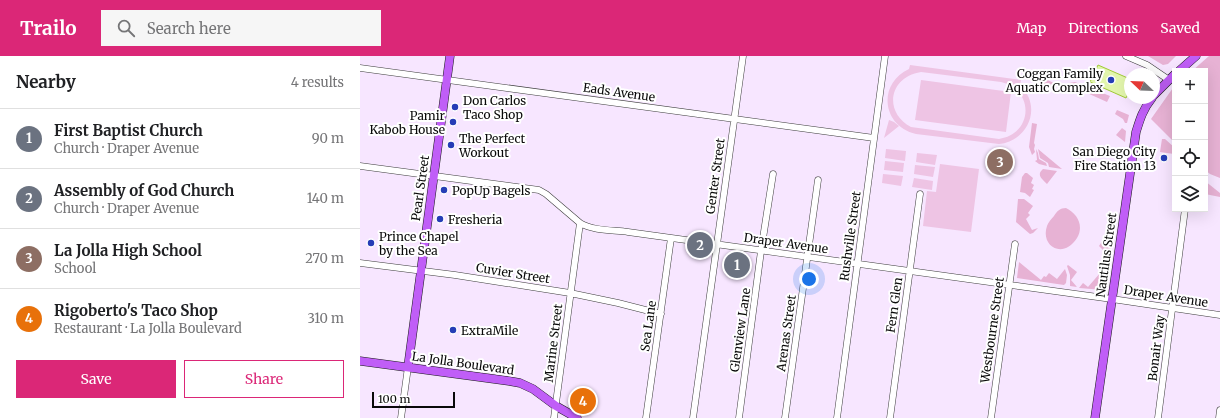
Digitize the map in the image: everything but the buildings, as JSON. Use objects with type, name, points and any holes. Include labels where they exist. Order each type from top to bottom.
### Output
[{"type":"main road","name":"Pearl Street","points":[[408,367],[450,56]]},
{"type":"main road","points":[[1182,68],[1196,56]]},
{"type":"main road","points":[[1160,89],[1172,77]]},
{"type":"main road","name":"Nautilus Street","points":[[1095,418],[1136,132],[1141,115],[1147,104]]},
{"type":"main road","name":"La Jolla Boulevard","points":[[360,361],[520,383],[533,389],[556,406],[577,418]]},
{"type":"street","name":"Genter Street","points":[[694,418],[743,56]]},
{"type":"street","name":"Rushville Street","points":[[837,418],[885,56]]},
{"type":"street","points":[[1126,56],[1172,77]]},
{"type":"street","name":"Eads Avenue","points":[[360,68],[874,138]]},
{"type":"street","name":"Draper Avenue","points":[[360,166],[539,190],[546,194],[580,223],[585,226],[596,228],[1220,315]]},
{"type":"street","name":"Glenview Lane","points":[[739,418],[773,174]]},
{"type":"street","name":"Arenas Street","points":[[786,418],[818,180]]},
{"type":"street","name":"Fern Glen","points":[[890,418],[920,194]]},
{"type":"street","name":"Bonair Way","points":[[1158,418],[1185,212]]},
{"type":"street","name":"Marine Street","points":[[554,418],[580,223]]},
{"type":"street","name":"Sea Lane","points":[[646,418],[671,238]]},
{"type":"street","name":"Westbourne Street","points":[[991,418],[1015,244]]},
{"type":"street","name":"Cuvier Street","points":[[360,263],[570,292],[661,314]]},
{"type":"street","name":"Pearl Street","points":[[401,418],[408,367]]},
{"type":"street","points":[[1219,418],[1220,410]]},
{"type":"shaded area","points":[[1148,56],[1176,56],[1168,64],[1163,65]]},
{"type":"shaded area","points":[[1209,56],[1220,56],[1220,178],[1208,172],[1208,68],[1195,68]]},
{"type":"shaded area","points":[[910,65],[1021,80],[1020,85],[1027,94],[1030,103],[1031,113],[1029,122],[1018,137],[1009,142],[999,144],[916,134],[905,130],[896,123],[890,114],[888,94],[892,84],[899,76],[909,69]],"holes":[[[921,72],[1001,82],[1012,87],[1020,94],[1024,102],[1026,112],[1024,121],[1018,129],[1010,135],[999,139],[911,127],[902,121],[896,113],[893,104],[896,88],[902,81],[910,75]]]},
{"type":"shaded area","name":"Coggan Family Aquatic Complex","points":[[1098,65],[1124,76],[1124,97],[1090,82]]},
{"type":"shaded area","points":[[1026,70],[1037,72],[1043,78],[1054,83],[1042,93],[1043,84],[1036,78],[1025,77]]},
{"type":"shaded area","points":[[921,80],[1011,92],[1006,132],[915,120]]},
{"type":"shaded area","points":[[1075,82],[1110,96],[1107,102],[1076,88],[1069,88],[1069,83]]},
{"type":"shaded area","points":[[1172,89],[1172,140],[1151,119]]},
{"type":"shaded area","points":[[1117,110],[1129,115],[1127,123],[1115,114]]},
{"type":"shaded area","points":[[889,120],[899,126],[884,138]]},
{"type":"shaded area","points":[[1032,123],[1037,124],[1034,143],[1035,152],[1032,155],[1029,147]]},
{"type":"shaded area","points":[[1122,128],[1126,131],[1125,142],[1116,135]]},
{"type":"shaded area","points":[[1162,139],[1165,139],[1172,145],[1172,154],[1160,152]]},
{"type":"shaded area","points":[[886,149],[906,151],[905,161],[885,158]]},
{"type":"shaded area","points":[[1036,149],[1039,159],[1046,163],[1047,166],[1039,164],[1035,161],[1037,160]]},
{"type":"shaded area","points":[[1038,149],[1062,169],[1049,167],[1048,163],[1040,158]]},
{"type":"shaded area","points":[[917,153],[937,155],[935,165],[916,162]]},
{"type":"shaded area","points":[[885,161],[904,163],[903,172],[884,170]]},
{"type":"shaded area","points":[[940,164],[979,169],[971,232],[923,226],[927,191],[936,192]]},
{"type":"shaded area","points":[[915,165],[935,167],[933,177],[914,174]]},
{"type":"shaded area","points":[[1043,169],[1057,171],[1047,184],[1040,175]]},
{"type":"shaded area","points":[[1025,173],[1033,178],[1031,183],[1034,185],[1032,189],[1034,190],[1030,197],[1025,193],[1020,192],[1022,177]]},
{"type":"shaded area","points":[[883,174],[903,176],[901,186],[882,183]]},
{"type":"shaded area","points":[[914,178],[933,181],[932,190],[912,187]]},
{"type":"shaded area","points":[[1208,183],[1220,193],[1220,197],[1208,195]]},
{"type":"shaded area","points":[[1018,199],[1024,199],[1033,206],[1028,213],[1030,215],[1026,219],[1032,230],[1038,228],[1033,233],[1030,234],[1016,222]]},
{"type":"shaded area","points":[[1066,208],[1077,217],[1079,221],[1079,234],[1071,245],[1060,249],[1054,248],[1047,239],[1047,226],[1060,209]]},
{"type":"shaded area","points":[[1107,234],[1112,239],[1104,290],[1079,288],[1083,283],[1088,287],[1107,265],[1103,261],[1108,255],[1099,246]]},
{"type":"shaded area","points":[[1019,262],[1041,280],[1049,273],[1057,279],[1065,269],[1067,275],[1066,283],[1064,285],[1017,278]]},
{"type":"shaded area","points":[[1068,265],[1077,272],[1071,280],[1077,287],[1070,286]]},
{"type":"place","name":"Coggan Family Aquatic Complex","points":[[1111,80]]},
{"type":"place","name":"Don Carlos Taco Shop","points":[[455,107]]},
{"type":"place","name":"Pamir Kabob House","points":[[453,122]]},
{"type":"place","name":"The Perfect Workout","points":[[451,145]]},
{"type":"place","name":"San Diego City Fire Station 13","points":[[1164,158]]},
{"type":"place","name":"La Jolla High School","points":[[1000,162]]},
{"type":"place","name":"PopUp Bagels","points":[[444,190]]},
{"type":"place","name":"Fresheria","points":[[440,219]]},
{"type":"place","name":"Prince Chapel by the Sea","points":[[371,243]]},
{"type":"place","name":"Assembly of God Church","points":[[700,245]]},
{"type":"place","name":"First Baptist Church","points":[[737,265]]},
{"type":"place","name":"ExtraMile","points":[[453,330]]},
{"type":"place","name":"Rigoberto's Taco Shop","points":[[583,401]]}]
